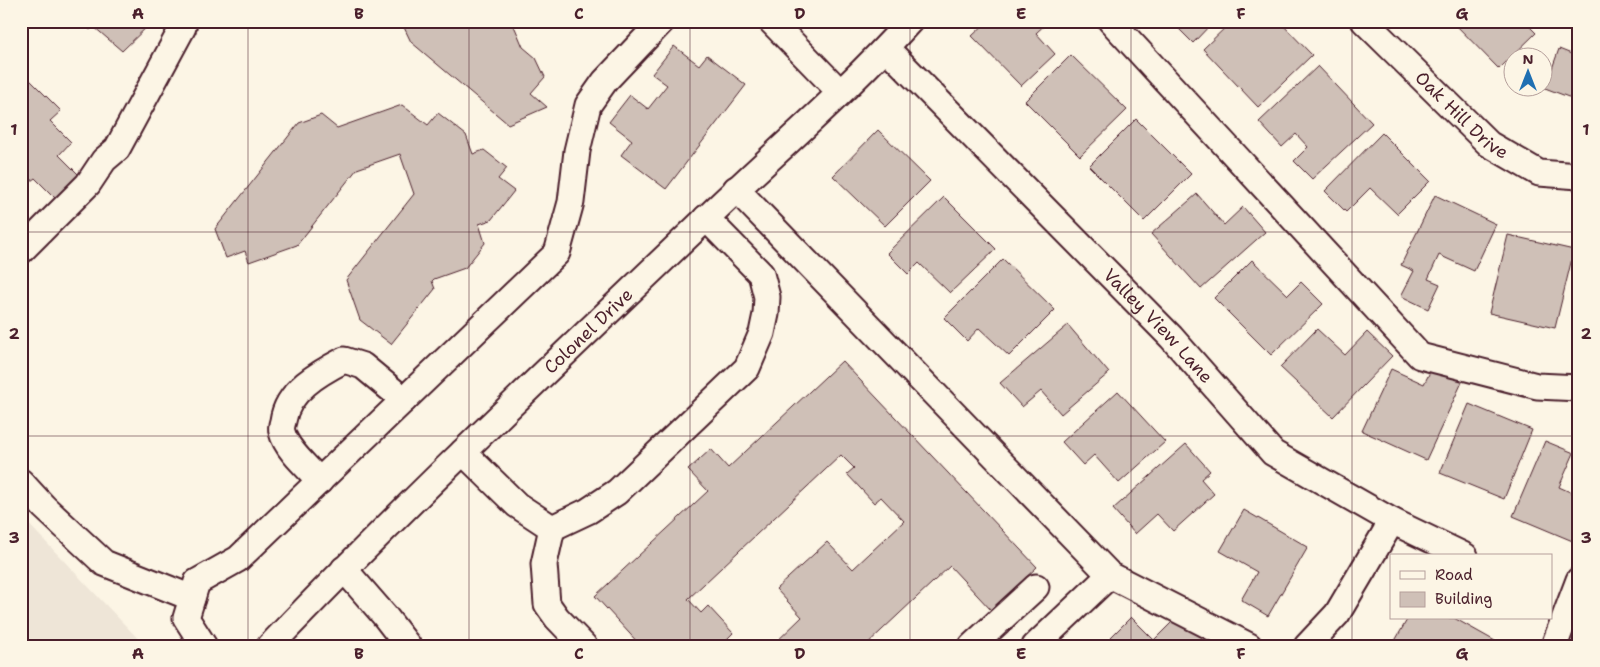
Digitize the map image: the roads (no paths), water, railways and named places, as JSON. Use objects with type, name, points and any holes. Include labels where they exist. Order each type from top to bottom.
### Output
[{"type":"street","points":[[21,251],[88,184],[104,160],[117,149],[183,27],[184,21]]},
{"type":"street","points":[[204,646],[186,618],[197,582],[238,559],[557,253],[571,202],[577,151],[588,105],[605,81],[662,21]]},
{"type":"street","points":[[771,21],[840,92]]},
{"type":"street","name":"Colonel Drive","points":[[270,646],[344,569],[463,452],[886,48],[910,21]]},
{"type":"street","points":[[1110,21],[1420,356],[1537,386],[1579,388]]},
{"type":"street","name":"Oak Hill Drive","points":[[1364,21],[1489,144],[1539,173],[1579,176]]},
{"type":"street","name":"Valley View Lane","points":[[886,48],[1171,337],[1273,453],[1392,521],[1461,554]]},
{"type":"street","points":[[736,190],[1110,575],[1249,646]]},
{"type":"street","points":[[552,528],[588,511],[617,492],[747,368],[762,333],[766,314],[767,297],[761,274],[706,218]]},
{"type":"street","points":[[320,481],[289,447],[281,431],[284,411],[301,388],[322,371],[344,360],[363,366],[404,400]]},
{"type":"street","points":[[463,452],[517,505],[552,528]]},
{"type":"street","points":[[21,482],[104,563],[192,598]]},
{"type":"street","points":[[1308,646],[1337,614],[1392,521]]},
{"type":"street","points":[[552,528],[544,564],[547,604],[557,618],[584,646]]},
{"type":"street","points":[[344,569],[408,646]]},
{"type":"street","points":[[1036,646],[1110,575]]},
{"type":"street","points":[[1554,646],[1567,605],[1579,580]]},
{"type":"street","points":[[972,646],[1036,587]]}]
